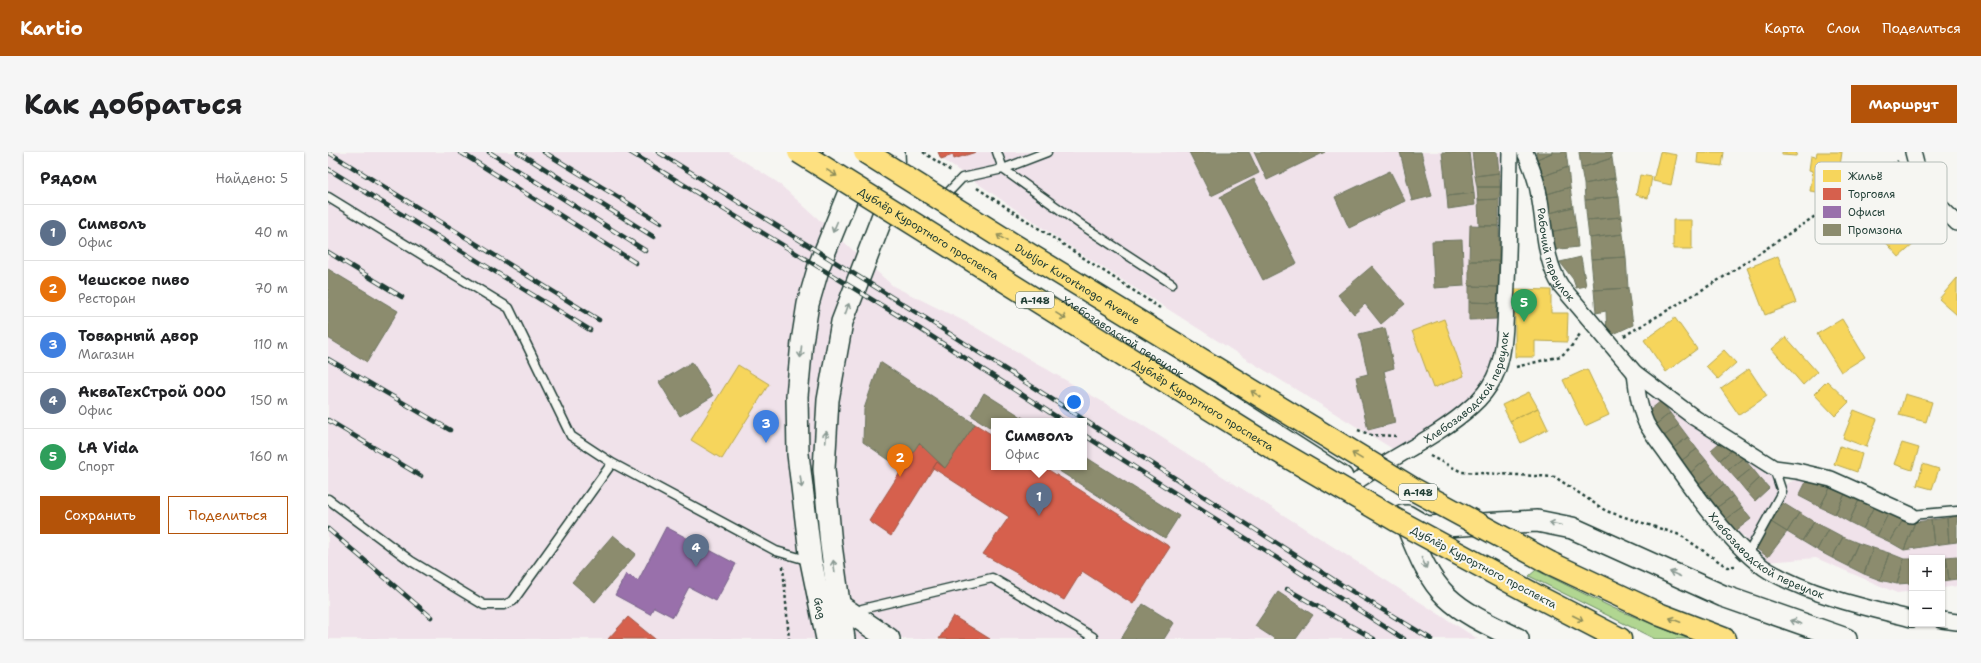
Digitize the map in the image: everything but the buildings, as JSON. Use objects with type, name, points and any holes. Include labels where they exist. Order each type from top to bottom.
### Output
[{"type":"main road","name":"Дублёр Курортного проспекта","points":[[799,152],[1271,447],[1396,520],[1620,639]]},
{"type":"main road","name":"Хлебозаводской переулок","points":[[834,152],[863,157],[893,190],[1353,484],[1426,527],[1537,520],[1572,528],[1723,596],[1846,639]]},
{"type":"main road","points":[[844,639],[848,610],[831,545],[824,469],[828,400],[842,322],[893,190],[895,175],[894,152]]},
{"type":"main road","name":"Dubljor Kurortnogo Avenue","points":[[863,157],[1018,248],[1413,489],[1550,563],[1661,615],[1724,639]]},
{"type":"main road","points":[[813,639],[812,569],[798,454],[797,396],[802,342],[808,304],[819,266],[863,157]]},
{"type":"main road","name":"А-148","points":[[1402,514],[1429,574],[1447,596],[1470,614],[1518,639]]},
{"type":"main road","name":"Gag","points":[[812,569],[827,639]]},
{"type":"main road","points":[[848,610],[889,639]]},
{"type":"street","name":"Хлебозаводской переулок","points":[[1353,484],[1372,470],[1429,437],[1471,407],[1483,395],[1495,378],[1505,326],[1508,264],[1510,152]]},
{"type":"street","name":"Рабочий переулок","points":[[1525,152],[1538,189],[1548,250],[1554,275],[1610,345]]},
{"type":"street","points":[[1913,152],[1916,162]]},
{"type":"street","points":[[1947,214],[1957,223]]},
{"type":"street","points":[[1610,345],[1635,373],[1695,418],[1774,468],[1797,471],[1831,479],[1911,515]]},
{"type":"street","name":"Хлебозаводской переулок","points":[[1635,373],[1642,413],[1647,425],[1726,531],[1759,564],[1779,576],[1845,603],[1909,618]]},
{"type":"street","points":[[1945,620],[1957,622]]},
{"type":"lane","points":[[997,152],[1003,170],[1083,226],[1172,284]]},
{"type":"lane","points":[[929,213],[962,178],[1003,170],[1047,152]]},
{"type":"lane","points":[[328,197],[509,308],[571,436],[612,463],[812,569]]},
{"type":"lane","points":[[328,499],[411,561],[484,605],[504,605],[514,601],[612,463]]},
{"type":"lane","points":[[1748,554],[1782,492],[1774,468]]},
{"type":"lane","points":[[1911,515],[1957,511]]},
{"type":"lane","points":[[848,610],[862,609],[992,578],[1093,637]]},
{"type":"path","points":[[923,152],[1164,311]]},
{"type":"path","points":[[1610,345],[1722,278],[1815,217]]},
{"type":"path","points":[[1497,371],[1561,356],[1570,348],[1582,331],[1592,323]]},
{"type":"path","points":[[1353,428],[1371,435],[1429,437]]},
{"type":"path","points":[[1412,447],[1462,472],[1555,476],[1606,511],[1680,535],[1727,567],[1759,564]]},
{"type":"path","points":[[783,566],[789,639]]},
{"type":"shaded area","points":[[328,152],[729,152],[777,182],[893,286],[968,323],[1139,423],[1478,639],[328,639]]},
{"type":"shaded area","points":[[951,152],[1505,152],[1502,333],[1492,376],[1470,403],[1393,449],[1243,357],[1072,248],[939,157]]},
{"type":"shaded area","points":[[1659,395],[1738,443],[1785,485],[1803,475],[1903,515],[1957,513],[1957,586],[1945,588],[1945,555],[1909,555],[1909,591],[1897,593],[1816,558],[1766,562],[1745,545],[1745,536],[1729,536],[1635,413]]},
{"type":"green space","points":[[1536,570],[1613,608],[1689,639],[1655,639],[1529,576]]},
{"type":"railway","points":[[328,152],[599,320]]},
{"type":"railway","points":[[460,152],[636,263]]},
{"type":"railway","points":[[489,152],[646,251]]},
{"type":"railway","points":[[518,152],[654,237]]},
{"type":"railway","points":[[544,152],[661,223]]},
{"type":"railway","points":[[630,152],[917,327],[1058,418]]},
{"type":"railway","points":[[658,152],[922,316],[1081,418]]},
{"type":"railway","points":[[328,169],[590,330]]},
{"type":"railway","points":[[328,252],[402,297]]},
{"type":"railway","points":[[328,359],[450,430]]},
{"type":"railway","points":[[328,420],[421,476]]},
{"type":"railway","points":[[1087,422],[1345,587],[1431,639]]},
{"type":"railway","points":[[1087,437],[1404,639]]},
{"type":"railway","points":[[328,529],[431,617]]},
{"type":"railway","points":[[1287,589],[1374,639]]},
{"type":"place","name":"LA Vida","points":[[1524,322]]},
{"type":"place","name":"Товарный двор","points":[[766,443]]},
{"type":"place","name":"Чешское пиво","points":[[900,477]]},
{"type":"place","name":"Символъ","points":[[1039,516]]},
{"type":"place","name":"АкваТехСтрой ООО","points":[[696,567]]}]
